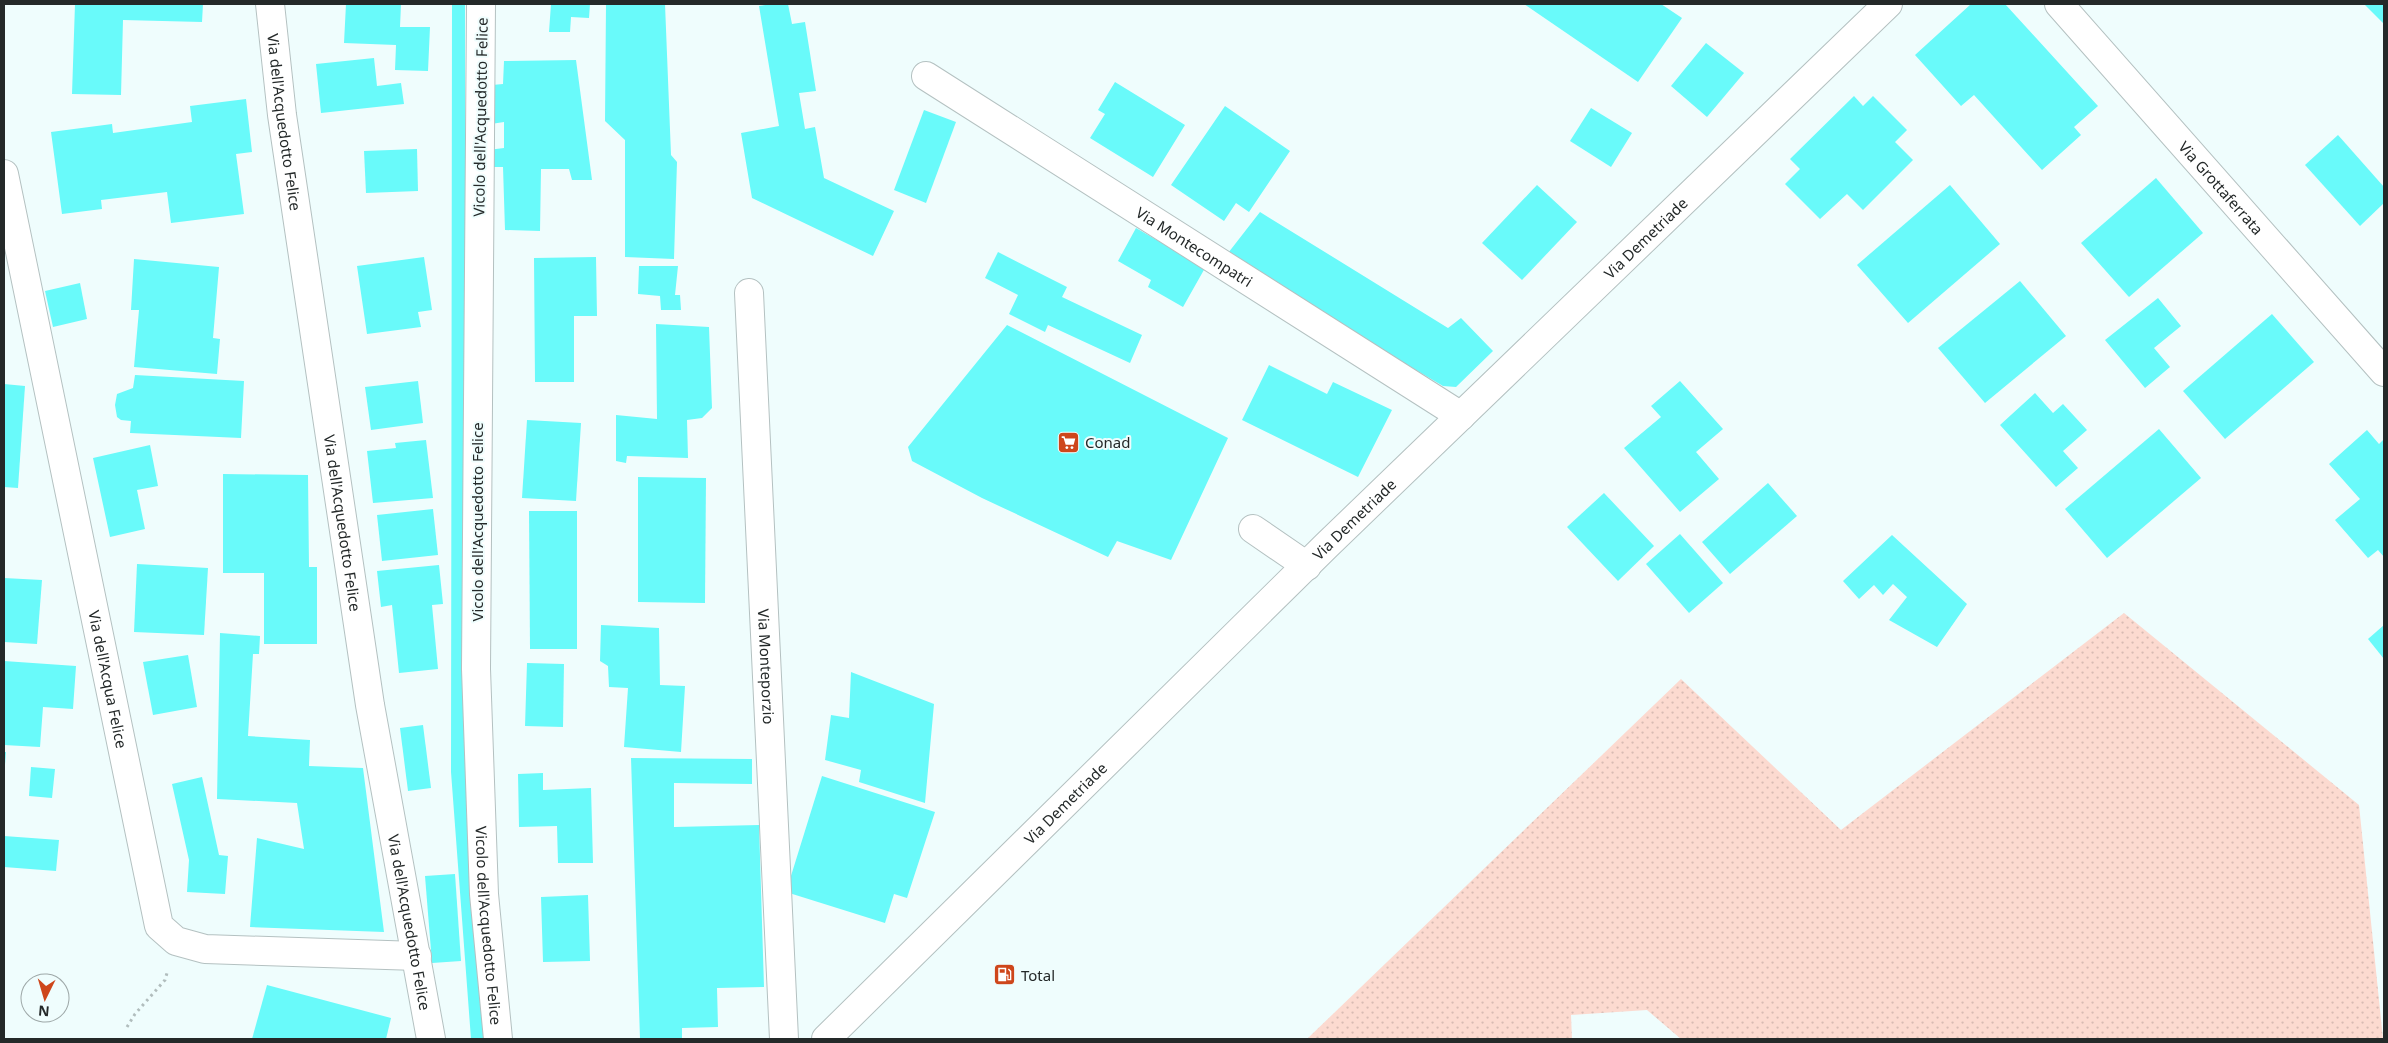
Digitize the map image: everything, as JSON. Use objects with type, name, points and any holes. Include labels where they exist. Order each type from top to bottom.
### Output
[{"type":"street","name":"Via dell'Acquedotto Felice","points":[[270,4],[282,115],[370,705],[431,1039]]},
{"type":"street","name":"Vicolo dell'Acquedotto Felice","points":[[481,4],[476,669],[484,894],[498,1039]]},
{"type":"street","name":"Via Demetriade","points":[[826,1039],[1307,566],[1888,4]]},
{"type":"street","name":"Via Grottaferrata","points":[[2059,4],[2384,372]]},
{"type":"street","name":"Via Montecompatri","points":[[926,76],[1461,416]]},
{"type":"street","name":"Via dell'Acqua Felice","points":[[4,174],[156,920],[163,931],[176,942]]},
{"type":"street","name":"Via Monteporzio","points":[[749,293],[784,1039]]},
{"type":"street","points":[[1253,529],[1307,566]]},
{"type":"street","points":[[176,942],[211,949],[417,956]]},
{"type":"path","points":[[127,1027],[135,1014],[165,980],[176,942]]},
{"type":"shaded area","points":[[2124,613],[2359,805],[2383,1039],[1681,1039],[1647,1010],[1571,1015],[1572,1039],[1307,1039],[1681,679],[1841,830]]},
{"type":"building","points":[[75,4],[203,4],[202,22],[123,20],[121,95],[72,94]]},
{"type":"building","points":[[346,4],[401,4],[400,27],[430,27],[428,71],[395,70],[396,45],[344,43]]},
{"type":"building","points":[[452,4],[465,4],[465,770],[485,1039],[471,1039],[451,772]]},
{"type":"building","points":[[551,4],[590,4],[589,18],[571,17],[570,32],[549,32]]},
{"type":"building","points":[[606,4],[665,4],[671,155],[677,162],[674,259],[625,257],[625,140],[605,121]]},
{"type":"building","points":[[788,4],[792,24],[805,22],[816,91],[799,93],[805,129],[815,127],[824,178],[894,211],[873,256],[752,198],[741,133],[779,126],[759,6]]},
{"type":"building","points":[[1524,4],[1661,4],[1682,18],[1638,82]]},
{"type":"building","points":[[1971,4],[2005,4],[2098,106],[2074,127],[2081,135],[2042,170],[1974,95],[1961,106],[1915,55]]},
{"type":"building","points":[[2364,4],[2384,4],[2384,24]]},
{"type":"building","points":[[1706,43],[1744,73],[1707,117],[1671,86]]},
{"type":"building","points":[[374,58],[377,86],[401,83],[404,104],[321,113],[316,64]]},
{"type":"building","points":[[576,60],[592,180],[572,180],[569,169],[541,169],[540,231],[505,230],[503,167],[489,167],[488,150],[504,148],[504,122],[491,124],[492,85],[503,84],[504,61]]},
{"type":"building","points":[[1115,82],[1185,125],[1153,177],[1090,138],[1105,114],[1098,110]]},
{"type":"building","points":[[1854,96],[1863,106],[1873,96],[1907,130],[1895,142],[1913,160],[1863,210],[1847,194],[1820,219],[1785,184],[1800,169],[1790,159]]},
{"type":"building","points":[[246,99],[252,152],[236,154],[244,214],[171,223],[167,192],[101,200],[102,209],[62,214],[51,132],[112,124],[113,133],[192,122],[190,106]]},
{"type":"building","points":[[1225,106],[1290,151],[1249,212],[1236,203],[1224,221],[1171,185]]},
{"type":"building","points":[[1591,108],[1632,133],[1611,167],[1570,141]]},
{"type":"building","points":[[924,110],[956,122],[926,203],[894,190]]},
{"type":"building","points":[[2338,135],[2384,187],[2384,203],[2360,226],[2305,165]]},
{"type":"building","points":[[417,149],[418,191],[366,193],[364,151]]},
{"type":"building","points":[[2156,178],[2203,233],[2129,297],[2081,243]]},
{"type":"building","points":[[1537,185],[1577,222],[1522,280],[1482,243]]},
{"type":"building","points":[[1950,185],[2000,244],[1908,323],[1857,265]]},
{"type":"building","points":[[1260,212],[1448,328],[1461,318],[1493,351],[1456,387],[1443,386],[1225,257]]},
{"type":"building","points":[[1136,228],[1205,268],[1183,307],[1148,287],[1151,280],[1118,261]]},
{"type":"building","points":[[998,252],[1067,287],[1062,297],[1142,335],[1130,363],[1048,325],[1045,332],[1009,314],[1018,295],[985,278]]},
{"type":"building","points":[[424,257],[432,310],[418,312],[421,327],[367,334],[357,266]]},
{"type":"building","points":[[596,257],[597,316],[574,316],[574,382],[535,382],[534,258]]},
{"type":"building","points":[[134,259],[219,267],[213,338],[220,339],[217,374],[134,367],[139,310],[131,310]]},
{"type":"building","points":[[639,266],[678,266],[675,295],[680,295],[681,310],[661,310],[660,296],[638,294]]},
{"type":"building","points":[[2020,281],[2066,336],[1985,403],[1938,348]]},
{"type":"building","points":[[80,283],[87,319],[53,327],[45,291]]},
{"type":"building","points":[[2158,298],[2181,326],[2154,348],[2170,367],[2145,388],[2105,340]]},
{"type":"building","points":[[2272,314],[2314,362],[2225,439],[2183,391]]},
{"type":"building","points":[[656,324],[709,327],[712,408],[702,418],[687,420],[688,458],[627,456],[626,463],[616,461],[616,415],[657,419]]},
{"type":"building","name":"Conad","points":[[1007,325],[1228,438],[1171,560],[1117,541],[1108,557],[982,498],[912,461],[908,447]]},
{"type":"building","points":[[1269,365],[1327,394],[1333,382],[1392,410],[1358,477],[1242,420]]},
{"type":"building","points":[[135,375],[244,381],[241,438],[130,433],[131,421],[121,420],[117,417],[115,405],[117,394],[133,388]]},
{"type":"building","points":[[418,381],[423,423],[371,430],[365,387]]},
{"type":"building","points":[[1680,381],[1723,429],[1696,452],[1719,479],[1680,512],[1624,448],[1661,417],[1651,406]]},
{"type":"building","points":[[4,384],[25,386],[18,488],[4,487]]},
{"type":"building","points":[[2035,393],[2053,413],[2063,404],[2087,430],[2063,451],[2078,468],[2056,487],[2000,425]]},
{"type":"building","points":[[527,420],[581,423],[576,501],[522,498]]},
{"type":"building","points":[[2159,429],[2201,478],[2107,558],[2065,509]]},
{"type":"building","points":[[2367,430],[2379,444],[2384,439],[2384,557],[2378,550],[2368,558],[2335,520],[2360,499],[2329,464]]},
{"type":"building","points":[[426,440],[433,498],[373,503],[367,451],[396,448],[395,443]]},
{"type":"building","points":[[150,445],[158,486],[137,490],[145,529],[110,537],[93,458]]},
{"type":"building","points":[[223,474],[308,475],[309,567],[317,567],[317,644],[264,644],[264,573],[223,573]]},
{"type":"building","points":[[638,477],[706,478],[705,603],[638,602]]},
{"type":"building","points":[[1768,483],[1797,516],[1730,574],[1702,542]]},
{"type":"building","points":[[1604,493],[1654,546],[1618,581],[1567,527]]},
{"type":"building","points":[[433,509],[438,555],[382,561],[377,515]]},
{"type":"building","points":[[529,511],[577,511],[577,649],[530,649]]},
{"type":"building","points":[[1680,534],[1723,583],[1689,613],[1646,564]]},
{"type":"building","points":[[1892,535],[1967,604],[1937,647],[1889,620],[1907,597],[1893,584],[1883,595],[1874,585],[1859,599],[1843,581]]},
{"type":"building","points":[[137,564],[208,568],[204,635],[134,632]]},
{"type":"building","points":[[439,565],[443,604],[432,605],[438,669],[399,673],[392,605],[381,607],[377,571]]},
{"type":"building","points":[[4,578],[42,580],[37,644],[4,642]]},
{"type":"building","points":[[601,625],[659,628],[660,685],[685,686],[681,752],[624,747],[628,688],[609,687],[608,666],[600,661]]},
{"type":"building","points":[[2384,625],[2384,659],[2368,639]]},
{"type":"building","points":[[220,633],[260,636],[259,654],[253,654],[248,736],[310,740],[309,766],[363,768],[384,932],[250,927],[257,838],[304,849],[297,803],[217,799]]},
{"type":"building","points":[[188,655],[197,707],[153,715],[143,662]]},
{"type":"building","points":[[4,661],[76,666],[73,709],[43,707],[40,747],[4,745]]},
{"type":"building","points":[[527,663],[564,664],[563,727],[525,726]]},
{"type":"building","points":[[851,672],[934,704],[925,803],[859,782],[861,770],[825,760],[831,715],[849,718]]},
{"type":"building","points":[[423,725],[431,788],[408,791],[400,728]]},
{"type":"building","points":[[4,752],[6,752],[5,765],[4,765]]},
{"type":"building","points":[[631,758],[752,759],[752,784],[674,783],[674,827],[759,825],[764,987],[717,988],[718,1027],[682,1028],[682,1039],[640,1039]]},
{"type":"building","points":[[31,767],[55,769],[52,798],[29,796]]},
{"type":"building","points":[[543,773],[543,790],[591,788],[593,863],[558,863],[557,826],[519,827],[518,774]]},
{"type":"building","points":[[822,776],[935,812],[907,898],[894,894],[885,923],[786,892]]},
{"type":"building","points":[[202,777],[219,855],[228,856],[225,894],[187,892],[189,860],[172,784]]},
{"type":"building","points":[[4,836],[59,840],[56,871],[4,867]]},
{"type":"building","points":[[455,874],[461,961],[432,963],[425,876]]},
{"type":"building","points":[[588,895],[590,961],[543,962],[541,897]]},
{"type":"building","points":[[267,985],[391,1018],[386,1039],[252,1039]]},
{"type":"place","name":"Conad","points":[[1069,442]]},
{"type":"place","name":"Total","points":[[1005,975]]}]
